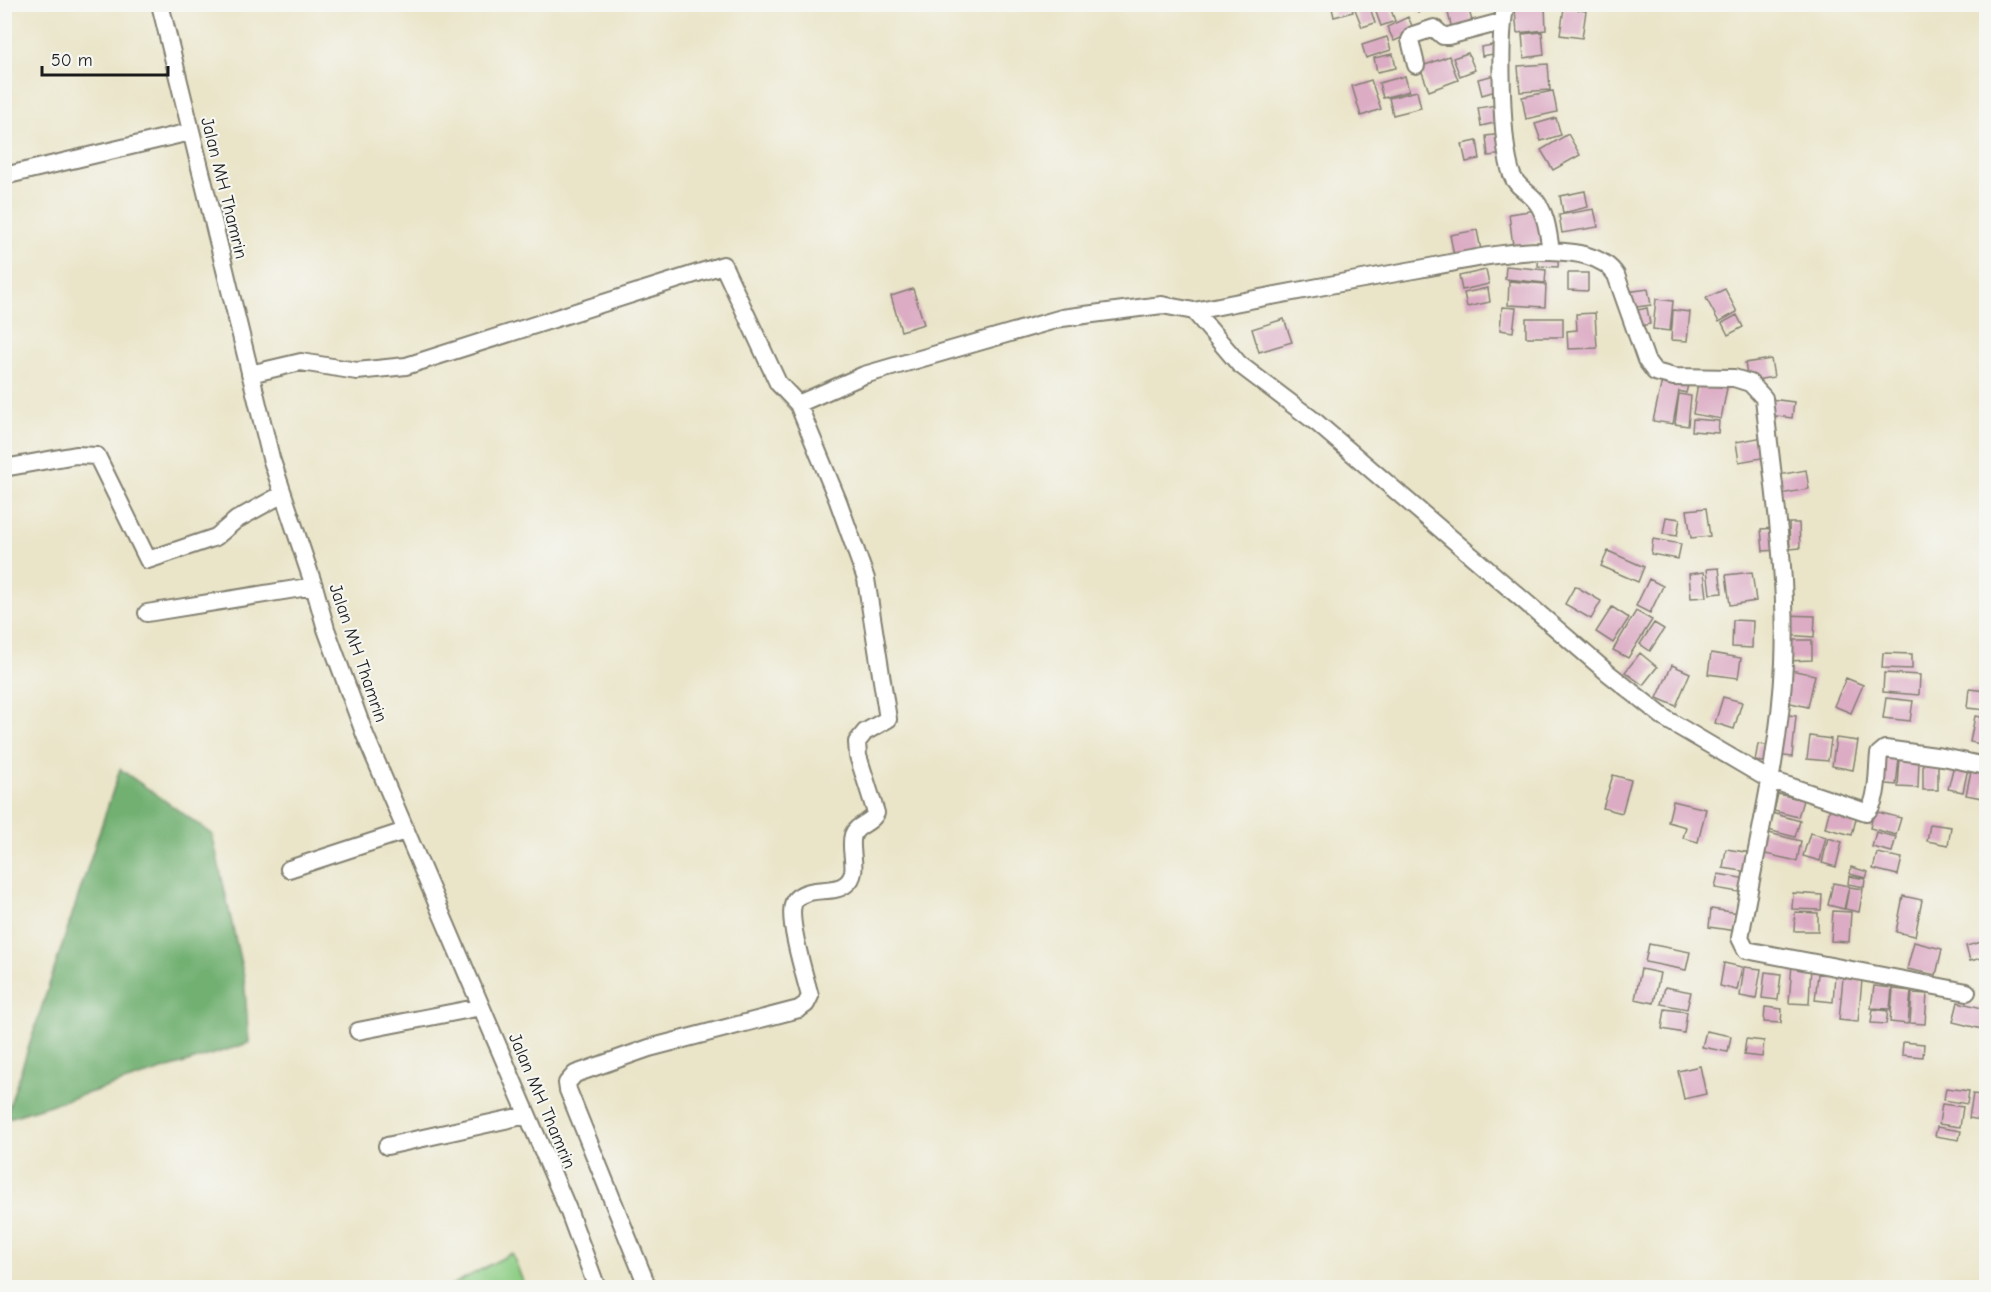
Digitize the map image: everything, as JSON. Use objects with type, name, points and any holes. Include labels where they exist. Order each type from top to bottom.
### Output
[{"type":"street","name":"Jalan MH Thamrin","points":[[160,4],[281,495],[314,586],[326,629],[364,735],[527,1115],[597,1287]]},
{"type":"street","points":[[1506,4],[1502,22],[1504,115],[1510,167],[1518,184],[1535,200],[1544,213],[1551,251]]},
{"type":"street","points":[[1416,65],[1410,40],[1413,35],[1434,28],[1443,36],[1448,36],[1502,22]]},
{"type":"street","points":[[4,176],[190,132]]},
{"type":"street","points":[[798,404],[864,375],[1062,318],[1162,304],[1194,311],[1502,255],[1551,251],[1595,257],[1609,264],[1616,275],[1646,360],[1655,372],[1674,377],[1734,378],[1750,383],[1764,398],[1782,571],[1784,662],[1768,779],[1740,938],[1742,946],[1746,950],[1967,992]]},
{"type":"street","points":[[250,374],[301,362],[357,371],[406,366],[723,265],[778,383],[798,404],[838,501],[866,579],[882,688],[889,711],[888,719],[865,732],[857,742],[858,756],[876,813],[872,820],[858,828],[853,835],[853,874],[847,884],[798,896],[792,905],[797,950],[810,996],[806,1004],[799,1009],[649,1048],[575,1074],[567,1083],[648,1287]]},
{"type":"street","points":[[1194,311],[1239,364],[1317,423],[1608,673],[1666,719],[1768,779],[1859,812],[1866,812],[1871,808],[1874,796],[1879,754],[1885,749],[1986,766]]},
{"type":"street","points":[[4,468],[76,455],[97,456],[148,560],[216,537],[236,520],[281,495]]},
{"type":"street","points":[[147,613],[314,586]]},
{"type":"street","points":[[288,869],[405,831]]},
{"type":"street","points":[[358,1030],[481,1007]]},
{"type":"street","points":[[387,1146],[527,1115]]},
{"type":"green space","points":[[120,769],[212,834],[244,977],[249,1043],[5,1119]]},
{"type":"green space","points":[[512,1253],[525,1287],[448,1287]]},
{"type":"building","points":[[1351,4],[1353,12],[1334,17],[1332,8]]},
{"type":"building","points":[[1353,4],[1369,4],[1375,23],[1362,27]]},
{"type":"building","points":[[1373,4],[1389,4],[1395,21],[1381,26]]},
{"type":"building","points":[[1417,4],[1447,4],[1447,6],[1418,12]]},
{"type":"building","points":[[1467,4],[1473,24],[1452,29],[1447,9]]},
{"type":"building","points":[[1545,7],[1546,30],[1517,33],[1515,9]]},
{"type":"building","points":[[1564,8],[1586,11],[1582,38],[1560,35]]},
{"type":"building","points":[[1408,17],[1415,32],[1394,41],[1387,27]]},
{"type":"building","points":[[1542,32],[1544,55],[1524,58],[1522,34]]},
{"type":"building","points":[[1387,37],[1391,50],[1366,58],[1362,45]]},
{"type":"building","points":[[1498,44],[1499,53],[1482,56],[1481,47]]},
{"type":"building","points":[[1468,53],[1475,70],[1460,76],[1453,58]]},
{"type":"building","points":[[1393,54],[1396,68],[1377,72],[1374,58]]},
{"type":"building","points":[[1449,56],[1458,80],[1429,91],[1420,67]]},
{"type":"building","points":[[1548,64],[1550,90],[1520,92],[1518,66]]},
{"type":"building","points":[[1499,74],[1499,90],[1482,95],[1478,79]]},
{"type":"building","points":[[1405,76],[1409,91],[1383,98],[1379,83]]},
{"type":"building","points":[[1371,80],[1381,109],[1361,116],[1352,86]]},
{"type":"building","points":[[1417,91],[1421,108],[1393,115],[1389,98]]},
{"type":"building","points":[[1553,91],[1557,112],[1526,119],[1522,97]]},
{"type":"building","points":[[1496,105],[1499,122],[1481,126],[1478,108]]},
{"type":"building","points":[[1556,118],[1561,135],[1541,141],[1535,124]]},
{"type":"building","points":[[1503,134],[1506,154],[1488,156],[1486,136]]},
{"type":"building","points":[[1568,134],[1580,155],[1553,170],[1541,150]]},
{"type":"building","points":[[1477,141],[1480,159],[1466,162],[1462,144]]},
{"type":"building","points":[[1585,191],[1588,207],[1563,213],[1560,196]]},
{"type":"building","points":[[1594,209],[1598,227],[1562,233],[1559,215]]},
{"type":"building","points":[[1537,210],[1542,242],[1513,246],[1509,214]]},
{"type":"building","points":[[1477,230],[1481,250],[1454,256],[1450,235]]},
{"type":"building","points":[[1539,253],[1559,254],[1558,267],[1538,266]]},
{"type":"building","points":[[1506,266],[1546,270],[1545,283],[1505,279]]},
{"type":"building","points":[[1486,270],[1489,284],[1462,290],[1459,276]]},
{"type":"building","points":[[1568,273],[1588,273],[1588,291],[1568,290]]},
{"type":"building","points":[[1509,281],[1546,284],[1545,307],[1508,305]]},
{"type":"building","points":[[1488,288],[1490,302],[1467,307],[1464,293]]},
{"type":"building","points":[[913,289],[924,324],[901,331],[891,296]]},
{"type":"building","points":[[1648,289],[1651,305],[1629,308],[1627,292]]},
{"type":"building","points":[[1725,289],[1737,312],[1719,322],[1706,298]]},
{"type":"building","points":[[1656,299],[1673,301],[1670,331],[1653,329]]},
{"type":"building","points":[[1502,307],[1516,308],[1513,332],[1500,330]]},
{"type":"building","points":[[1647,308],[1650,324],[1636,327],[1633,311]]},
{"type":"building","points":[[1673,310],[1690,312],[1687,341],[1671,340]]},
{"type":"building","points":[[1595,313],[1597,348],[1568,349],[1567,331],[1577,330],[1576,314]]},
{"type":"building","points":[[1737,315],[1743,327],[1728,335],[1722,323]]},
{"type":"building","points":[[1526,318],[1563,318],[1563,337],[1526,337]]},
{"type":"building","points":[[1284,319],[1292,342],[1259,352],[1252,329]]},
{"type":"building","points":[[1771,359],[1774,377],[1748,381],[1745,363]]},
{"type":"building","points":[[1663,376],[1689,381],[1686,393],[1679,391],[1673,424],[1653,421]]},
{"type":"building","points":[[1698,383],[1727,388],[1721,419],[1693,414]]},
{"type":"building","points":[[1679,394],[1691,396],[1688,426],[1675,424]]},
{"type":"building","points":[[1770,399],[1794,402],[1792,418],[1768,415]]},
{"type":"building","points":[[1693,419],[1719,421],[1718,433],[1692,431]]},
{"type":"building","points":[[1763,437],[1767,457],[1739,462],[1736,442]]},
{"type":"building","points":[[1806,470],[1809,489],[1781,494],[1778,475]]},
{"type":"building","points":[[1706,508],[1710,536],[1691,538],[1687,510]]},
{"type":"building","points":[[1666,517],[1680,519],[1677,536],[1663,534]]},
{"type":"building","points":[[1789,523],[1799,523],[1800,548],[1790,549]]},
{"type":"building","points":[[1776,528],[1778,550],[1763,551],[1761,529]]},
{"type":"building","points":[[1653,539],[1681,544],[1678,559],[1651,554]]},
{"type":"building","points":[[1608,551],[1644,567],[1638,582],[1601,566]]},
{"type":"building","points":[[1719,568],[1722,593],[1710,594],[1707,569]]},
{"type":"building","points":[[1704,572],[1707,597],[1691,598],[1689,574]]},
{"type":"building","points":[[1752,572],[1756,601],[1730,605],[1726,575]]},
{"type":"building","points":[[1649,579],[1663,586],[1650,613],[1636,606]]},
{"type":"building","points":[[1575,586],[1601,601],[1591,619],[1565,604]]},
{"type":"building","points":[[1612,607],[1629,618],[1613,643],[1596,632]]},
{"type":"building","points":[[1636,611],[1652,620],[1628,658],[1613,650]]},
{"type":"building","points":[[1784,615],[1815,616],[1814,637],[1785,635]]},
{"type":"building","points":[[1733,620],[1753,621],[1752,648],[1732,647]]},
{"type":"building","points":[[1654,623],[1664,629],[1650,651],[1640,644]]},
{"type":"building","points":[[1788,640],[1812,640],[1812,660],[1788,661]]},
{"type":"building","points":[[1640,653],[1657,667],[1643,685],[1625,672]]},
{"type":"building","points":[[1711,653],[1741,658],[1738,678],[1708,674]]},
{"type":"building","points":[[1883,653],[1912,654],[1912,669],[1882,668]]},
{"type":"building","points":[[1672,665],[1690,673],[1676,706],[1657,698]]},
{"type":"building","points":[[1786,669],[1815,675],[1808,707],[1782,701]]},
{"type":"building","points":[[1884,673],[1920,675],[1919,695],[1883,692]]},
{"type":"building","points":[[1846,678],[1863,685],[1851,713],[1834,706]]},
{"type":"building","points":[[1969,689],[1986,691],[1986,710],[1967,708]]},
{"type":"building","points":[[1723,697],[1742,702],[1734,729],[1715,723]]},
{"type":"building","points":[[1886,698],[1913,701],[1910,721],[1883,718]]},
{"type":"building","points":[[1781,714],[1796,716],[1792,757],[1776,755]]},
{"type":"building","points":[[1975,716],[1986,718],[1986,745],[1970,742]]},
{"type":"building","points":[[1810,736],[1831,739],[1828,761],[1807,759]]},
{"type":"building","points":[[1836,738],[1858,741],[1853,770],[1832,766]]},
{"type":"building","points":[[1758,744],[1772,746],[1769,763],[1755,761]]},
{"type":"building","points":[[1881,757],[1899,759],[1896,785],[1878,783]]},
{"type":"building","points":[[1900,758],[1919,759],[1918,788],[1898,787]]},
{"type":"building","points":[[1923,763],[1938,763],[1938,790],[1923,790]]},
{"type":"building","points":[[1954,765],[1968,768],[1963,792],[1948,789]]},
{"type":"building","points":[[1971,771],[1986,775],[1982,798],[1966,795]]},
{"type":"building","points":[[1613,775],[1631,780],[1622,813],[1603,808]]},
{"type":"building","points":[[1778,794],[1803,800],[1798,817],[1774,811]]},
{"type":"building","points":[[1673,801],[1706,809],[1698,842],[1683,838],[1686,827],[1668,822]]},
{"type":"building","points":[[1830,808],[1857,815],[1852,835],[1825,828]]},
{"type":"building","points":[[1874,811],[1901,818],[1896,835],[1870,828]]},
{"type":"building","points":[[1772,813],[1800,821],[1795,837],[1768,830]]},
{"type":"building","points":[[1930,824],[1951,827],[1948,845],[1927,841]]},
{"type":"building","points":[[1761,831],[1801,841],[1797,861],[1756,852]]},
{"type":"building","points":[[1876,832],[1896,837],[1892,852],[1872,847]]},
{"type":"building","points":[[1810,833],[1826,837],[1820,861],[1803,856]]},
{"type":"building","points":[[1828,838],[1842,842],[1836,867],[1822,863]]},
{"type":"building","points":[[1726,849],[1751,853],[1749,872],[1723,868]]},
{"type":"building","points":[[1877,853],[1902,858],[1898,875],[1873,869]]},
{"type":"building","points":[[1851,867],[1868,872],[1866,878],[1850,874]]},
{"type":"building","points":[[1718,874],[1747,879],[1744,893],[1715,888]]},
{"type":"building","points":[[1849,876],[1865,879],[1864,887],[1848,884]]},
{"type":"building","points":[[1833,883],[1849,886],[1844,909],[1828,905]]},
{"type":"building","points":[[1849,887],[1863,889],[1859,912],[1845,909]]},
{"type":"building","points":[[1793,893],[1822,895],[1821,910],[1792,909]]},
{"type":"building","points":[[1903,896],[1922,900],[1915,936],[1896,932]]},
{"type":"building","points":[[1711,909],[1739,913],[1736,931],[1709,927]]},
{"type":"building","points":[[1833,911],[1851,912],[1849,942],[1831,941]]},
{"type":"building","points":[[1795,912],[1818,913],[1818,931],[1794,931]]},
{"type":"building","points":[[1986,941],[1986,957],[1970,961],[1966,946]]},
{"type":"building","points":[[1914,942],[1942,949],[1936,975],[1907,969]]},
{"type":"building","points":[[1649,944],[1690,952],[1686,970],[1645,962]]},
{"type":"building","points":[[1724,963],[1742,967],[1737,990],[1720,986]]},
{"type":"building","points":[[1792,964],[1811,965],[1809,1004],[1789,1003]]},
{"type":"building","points":[[1744,967],[1761,969],[1756,999],[1740,996]]},
{"type":"building","points":[[1641,969],[1660,973],[1654,1003],[1635,999]]},
{"type":"building","points":[[1765,972],[1781,974],[1778,1000],[1762,998]]},
{"type":"building","points":[[1818,974],[1835,975],[1833,1002],[1815,1000]]},
{"type":"building","points":[[1843,978],[1862,980],[1858,1022],[1839,1020]]},
{"type":"building","points":[[1874,986],[1892,988],[1890,1009],[1871,1008]]},
{"type":"building","points":[[1665,987],[1691,992],[1687,1009],[1661,1004]]},
{"type":"building","points":[[1893,989],[1911,991],[1908,1024],[1890,1022]]},
{"type":"building","points":[[1912,993],[1927,994],[1925,1024],[1910,1023]]},
{"type":"building","points":[[1958,1002],[1986,1009],[1986,1030],[1953,1022]]},
{"type":"building","points":[[1765,1007],[1782,1009],[1781,1023],[1764,1022]]},
{"type":"building","points":[[1665,1009],[1687,1012],[1684,1033],[1662,1029]]},
{"type":"building","points":[[1873,1009],[1888,1011],[1886,1024],[1871,1023]]},
{"type":"building","points":[[1706,1031],[1731,1036],[1728,1052],[1702,1047]]},
{"type":"building","points":[[1746,1039],[1764,1041],[1762,1057],[1744,1055]]},
{"type":"building","points":[[1903,1042],[1924,1044],[1923,1057],[1902,1055]]},
{"type":"building","points":[[1700,1066],[1706,1094],[1684,1099],[1678,1071]]},
{"type":"building","points":[[1946,1088],[1969,1091],[1967,1104],[1944,1100]]},
{"type":"building","points":[[1973,1094],[1986,1096],[1986,1121],[1969,1118]]},
{"type":"building","points":[[1942,1104],[1963,1107],[1960,1127],[1939,1124]]},
{"type":"building","points":[[1937,1127],[1961,1131],[1959,1140],[1935,1136]]}]
